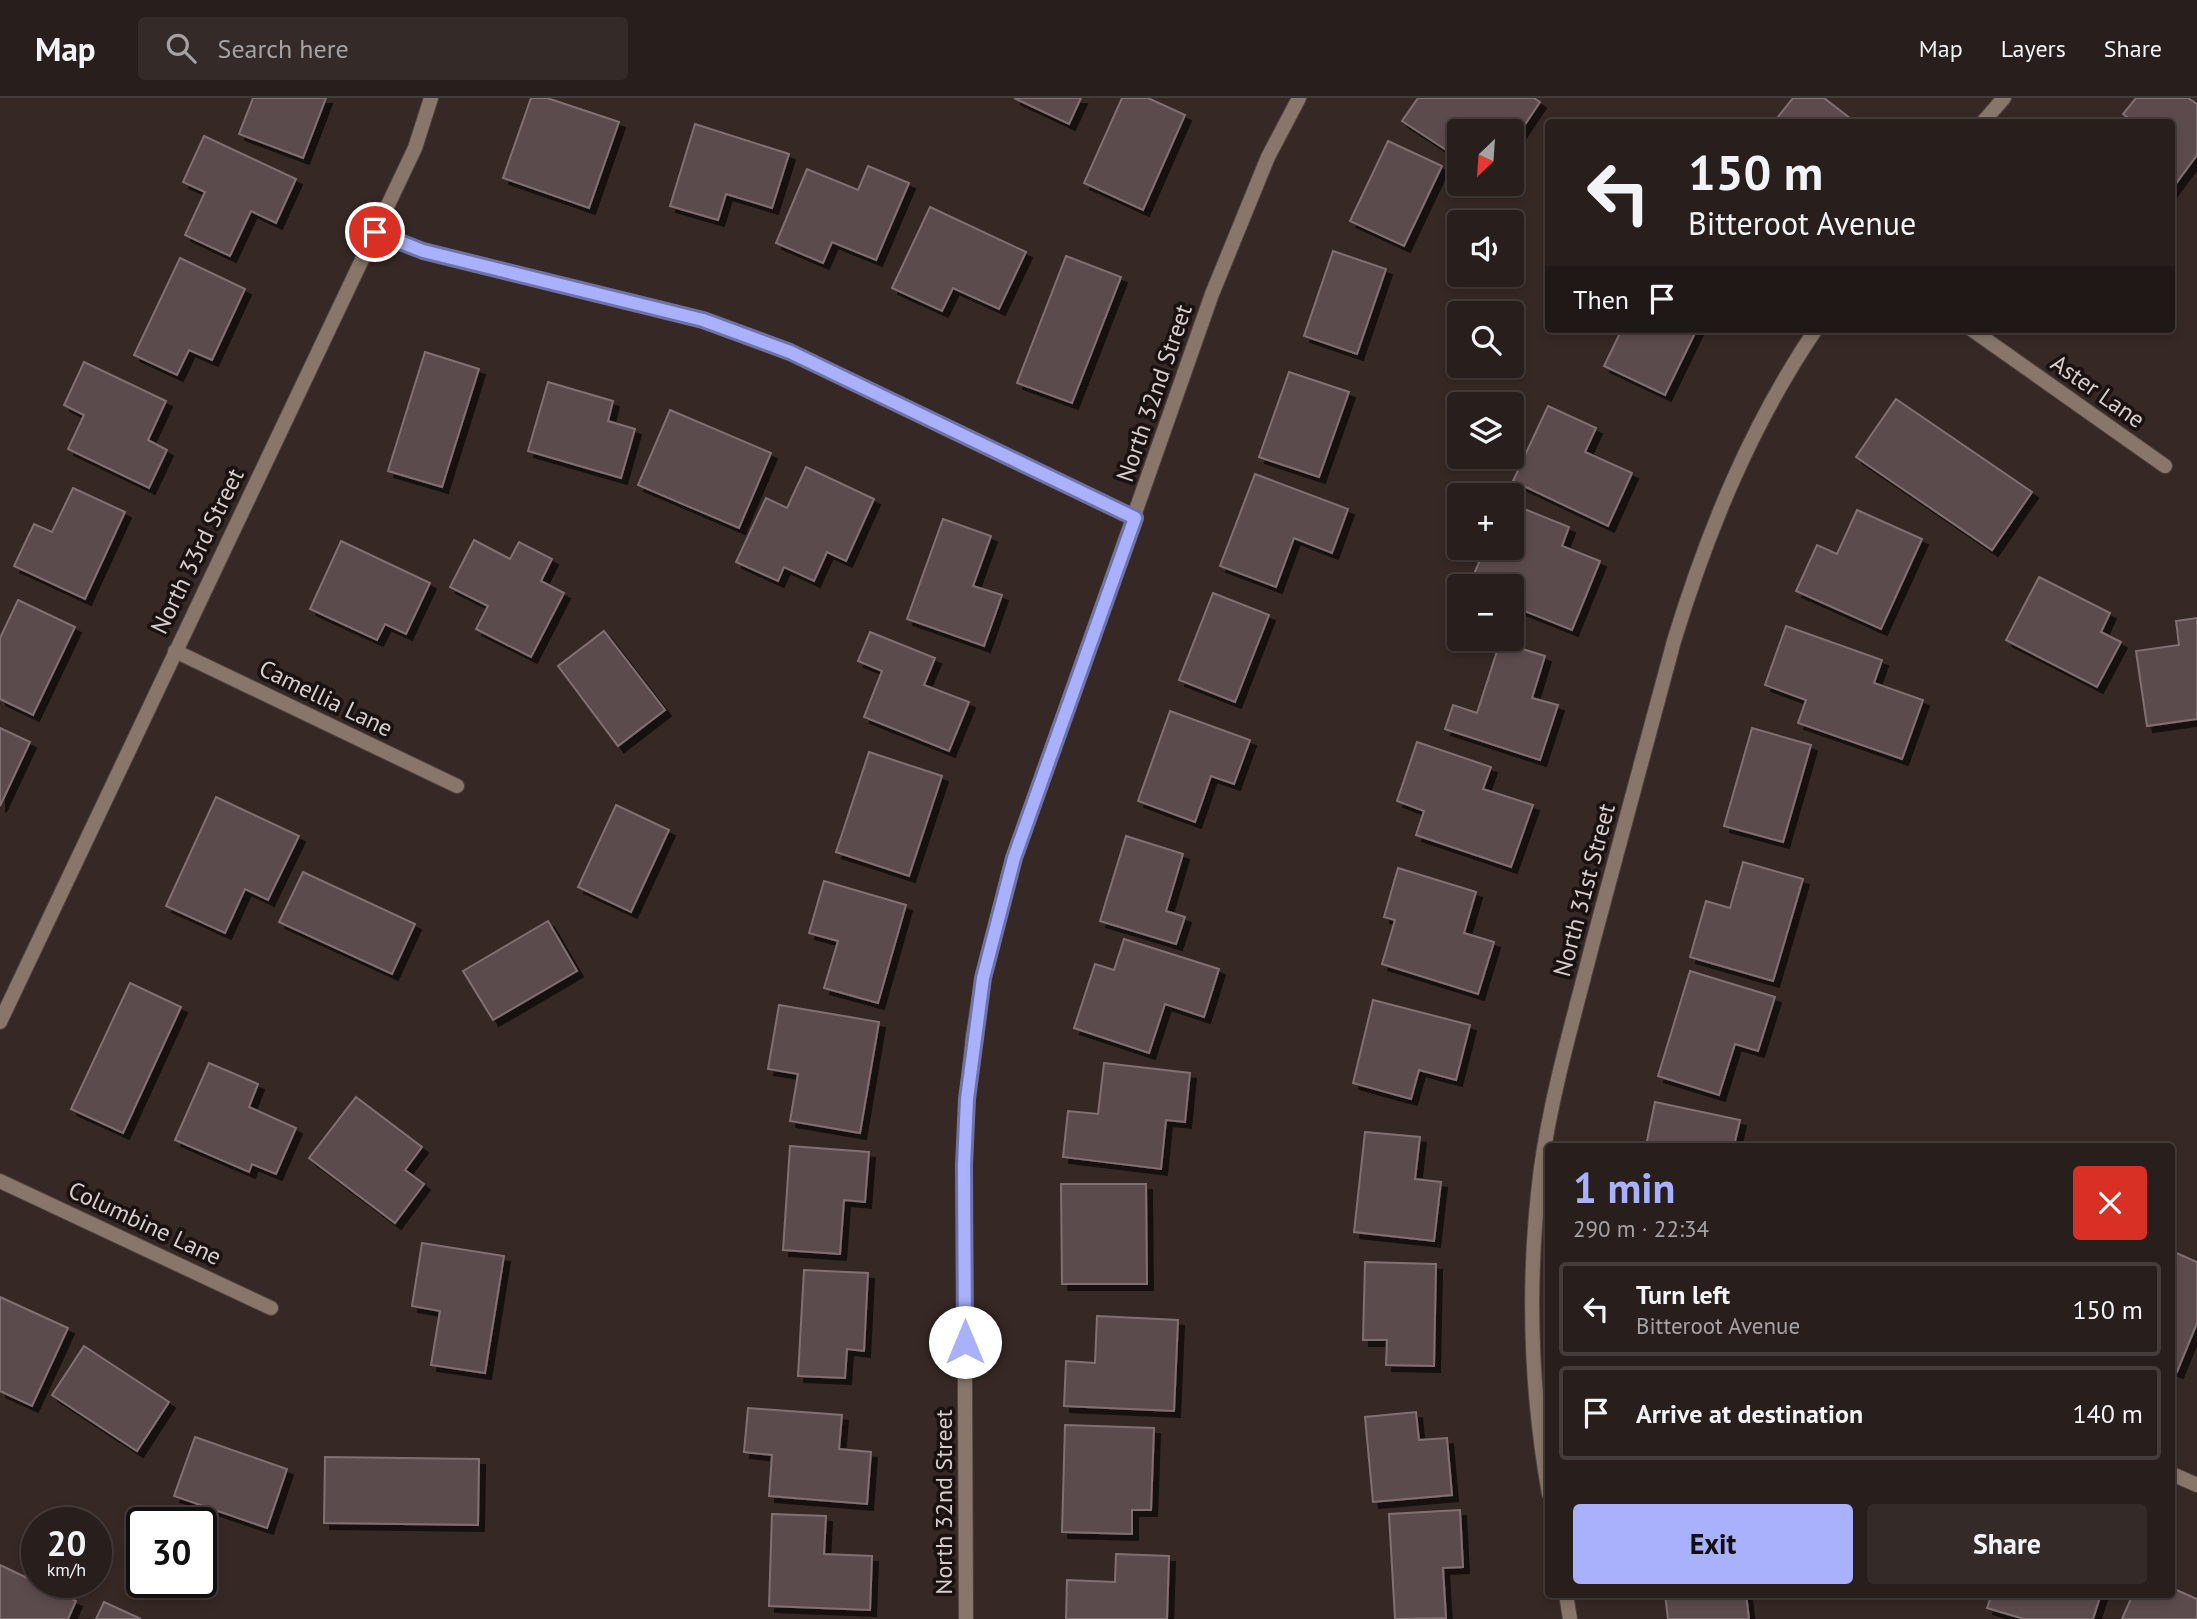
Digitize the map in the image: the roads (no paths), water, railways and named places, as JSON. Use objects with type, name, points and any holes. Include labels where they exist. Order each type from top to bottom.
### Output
[{"type":"street","name":"North 33rd Street","points":[[0,1022],[415,148],[431,98]]},
{"type":"street","name":"North 32nd Street","points":[[966,1619],[964,1165],[973,1036],[983,978],[1014,858],[1212,295],[1246,206],[1298,98]]},
{"type":"street","points":[[1986,119],[2004,98]]},
{"type":"street","points":[[375,232],[423,251],[703,320],[761,341],[790,352],[1135,518]]},
{"type":"street","name":"North 31st Street","points":[[1546,1143],[1559,1072],[1690,589],[1712,528],[1752,437],[1814,333]]},
{"type":"street","name":"Aster Lane","points":[[1977,333],[2165,466]]},
{"type":"street","name":"Camellia Lane","points":[[175,651],[457,786]]},
{"type":"street","name":"North 31st Street","points":[[1544,1439],[1534,1367],[1533,1276],[1545,1148]]},
{"type":"street","name":"Columbine Lane","points":[[0,1181],[271,1308]]},
{"type":"street","points":[[2175,1475],[2197,1485]]},
{"type":"street","points":[[1567,1598],[1570,1619]]}]
